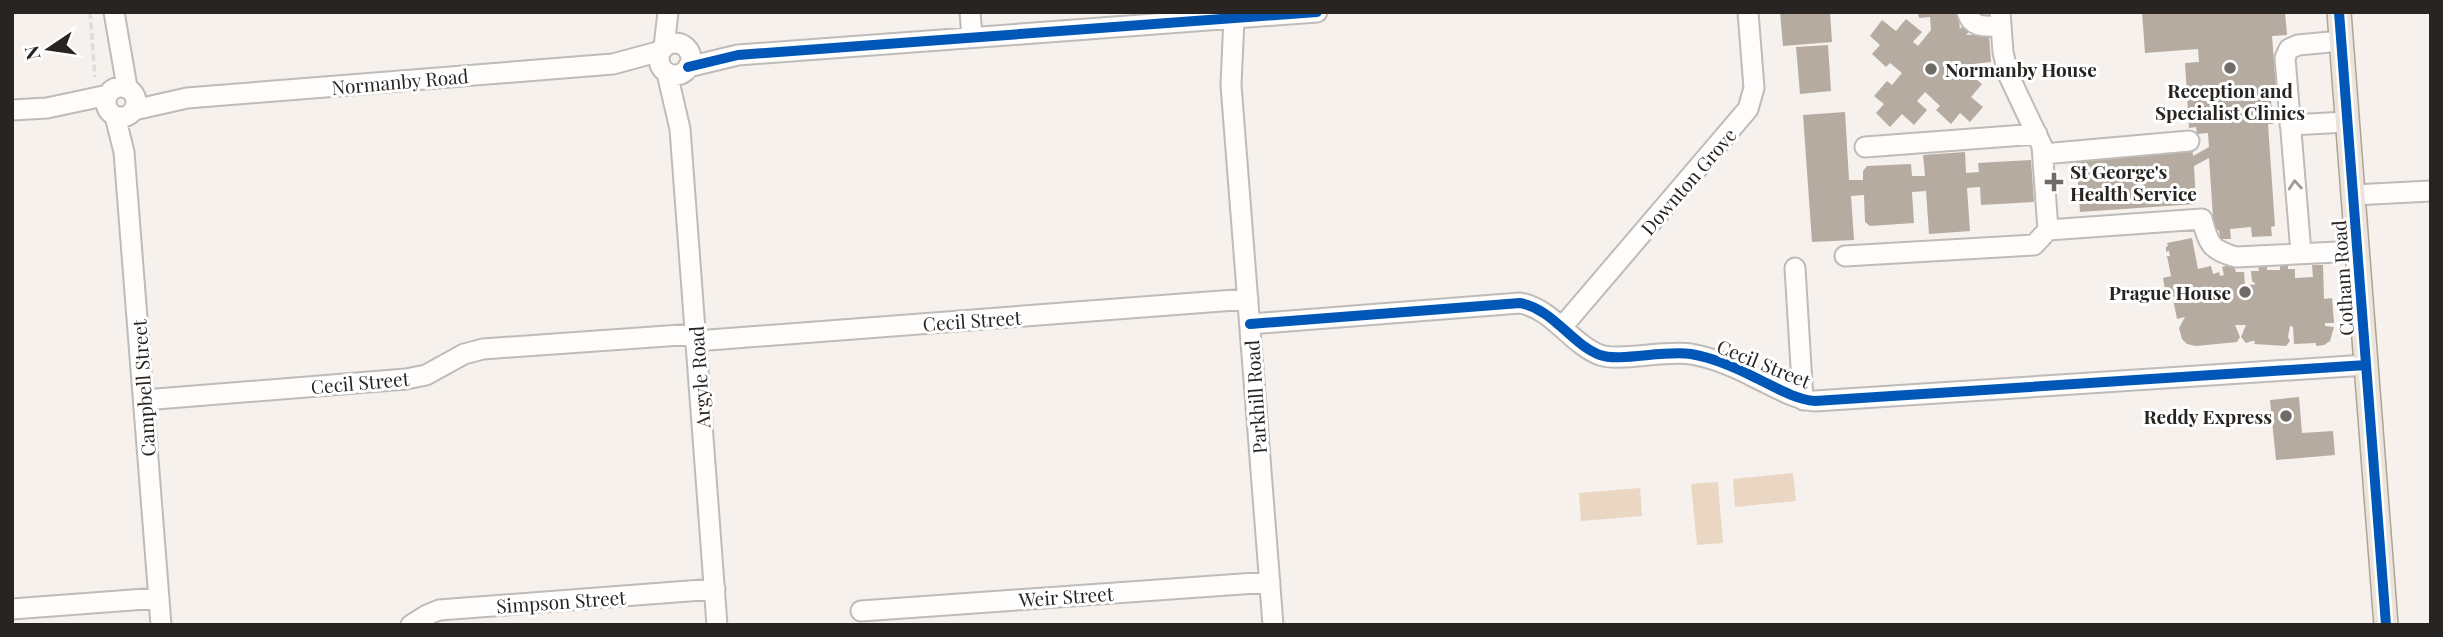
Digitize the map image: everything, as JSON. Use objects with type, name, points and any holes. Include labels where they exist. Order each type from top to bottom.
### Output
[{"type":"main road","name":"Cotham Road","points":[[2339,12],[2386,625]]},
{"type":"street","name":"Argyle Road","points":[[668,12],[675,59]]},
{"type":"street","name":"Argyle Road","points":[[674,12],[675,59],[717,625]]},
{"type":"street","points":[[970,12],[972,37]]},
{"type":"street","name":"Normanby Road","points":[[12,110],[1317,12]]},
{"type":"street","name":"Downton Grove","points":[[1562,327],[1748,109],[1754,88],[1748,12]]},
{"type":"street","points":[[1967,12],[1970,21],[1975,25],[2001,19],[2008,74],[2037,134],[2043,154],[2048,230]]},
{"type":"street","name":"Parkhill Road","points":[[1236,17],[1231,85],[1273,625]]},
{"type":"street","name":"Campbell Street","points":[[114,18],[161,625]]},
{"type":"street","points":[[2301,253],[2285,65],[2287,52],[2298,45],[2341,41]]},
{"type":"street","points":[[2290,125],[2347,122]]},
{"type":"street","points":[[1865,147],[2037,134]]},
{"type":"street","points":[[2043,154],[2189,141]]},
{"type":"street","points":[[2353,195],[2431,191]]},
{"type":"street","points":[[1845,256],[2034,245],[2048,230],[2202,219],[2209,244],[2218,251],[2236,257],[2357,251]]},
{"type":"street","points":[[1795,268],[1803,400]]},
{"type":"street","name":"Cecil Street","points":[[144,400],[406,379],[426,375],[464,354],[483,349],[696,338],[1248,299]]},
{"type":"street","name":"Cecil Street","points":[[1250,324],[1508,303],[1530,305],[1600,355],[1674,352],[1710,358],[1803,400],[1837,400],[2366,365]]},
{"type":"street","name":"Weir Street","points":[[862,611],[1270,582]]},
{"type":"street","name":"Simpson Street","points":[[411,625],[439,610],[715,589]]},
{"type":"street","points":[[12,609],[159,598]]},
{"type":"path","points":[[90,12],[95,77]]},
{"type":"shaded area","points":[[1793,473],[1796,501],[1735,507],[1733,479]]},
{"type":"shaded area","points":[[1718,482],[1723,543],[1697,545],[1691,484]]},
{"type":"shaded area","points":[[1640,488],[1642,516],[1581,521],[1579,493]]},
{"type":"building","points":[[1780,12],[1830,12],[1832,42],[1783,46]]},
{"type":"building","name":"Normanby House","points":[[1918,12],[1958,12],[1960,29],[1974,13],[1981,19],[1966,35],[1989,34],[1991,62],[1964,65],[1964,74],[1966,71],[1982,84],[1971,97],[1983,107],[1970,122],[1960,113],[1951,124],[1936,110],[1940,106],[1925,92],[1917,101],[1927,110],[1914,125],[1902,114],[1890,127],[1876,113],[1884,104],[1874,96],[1887,81],[1892,85],[1902,73],[1890,63],[1886,67],[1872,54],[1880,45],[1870,36],[1882,20],[1896,31],[1906,19],[1922,32],[1913,42],[1918,46],[1931,30],[1930,17],[1919,18]]},
{"type":"building","points":[[2142,12],[2285,12],[2287,35],[2272,36],[2276,87],[2270,87],[2273,124],[2268,124],[2275,226],[2271,227],[2272,236],[2252,237],[2251,227],[2230,229],[2231,239],[2220,239],[2219,230],[2214,231],[2209,158],[2194,166],[2196,204],[2080,212],[2076,155],[2192,147],[2193,156],[2209,147],[2208,133],[2197,134],[2196,127],[2189,128],[2185,63],[2199,62],[2198,49],[2145,53]]},
{"type":"building","points":[[1828,45],[1831,91],[1800,94],[1796,47]]},
{"type":"building","points":[[1845,112],[1849,180],[1863,180],[1863,171],[1867,166],[1911,164],[1912,176],[1925,176],[1923,155],[1965,152],[1966,173],[1979,172],[1978,163],[2031,160],[2034,202],[1981,205],[1980,187],[1967,188],[1970,231],[1929,234],[1926,191],[1912,192],[1914,223],[1870,226],[1865,222],[1864,195],[1851,196],[1854,240],[1812,242],[1803,115]]},
{"type":"building","name":"Prague House","points":[[2192,238],[2198,269],[2211,266],[2213,274],[2219,272],[2220,276],[2224,275],[2222,267],[2233,264],[2236,272],[2244,272],[2245,286],[2256,284],[2252,281],[2251,271],[2259,271],[2258,264],[2267,264],[2267,270],[2280,270],[2280,263],[2288,263],[2288,269],[2295,269],[2295,278],[2313,277],[2312,265],[2323,265],[2324,299],[2332,298],[2334,323],[2325,323],[2325,326],[2334,327],[2330,341],[2316,346],[2316,343],[2294,344],[2293,327],[2290,326],[2290,341],[2286,346],[2254,344],[2255,341],[2246,343],[2241,337],[2246,325],[2235,325],[2240,337],[2237,342],[2196,346],[2187,344],[2182,339],[2179,328],[2185,317],[2177,319],[2173,299],[2167,301],[2163,278],[2171,276],[2167,243]]},
{"type":"building","name":"Reddy Express","points":[[2299,397],[2302,433],[2333,431],[2335,455],[2276,460],[2270,400]]},
{"type":"tram line","points":[[2344,12],[2391,625]]},
{"type":"cycle path","points":[[688,67],[738,55],[1317,12]]},
{"type":"cycle path","points":[[2339,12],[2386,625]]},
{"type":"cycle path","points":[[1250,324],[1520,303],[1542,312],[1580,343],[1600,355],[1618,357],[1691,354],[1716,360],[1792,395],[1815,401],[2366,365]]},
{"type":"place","name":"Reception and Specialist Clinics","points":[[2230,68]]},
{"type":"place","name":"Normanby House","points":[[1931,69]]},
{"type":"place","name":"St George's Health Service","points":[[2054,182]]},
{"type":"place","name":"Prague House","points":[[2245,292]]},
{"type":"place","name":"Reddy Express","points":[[2286,416]]}]
